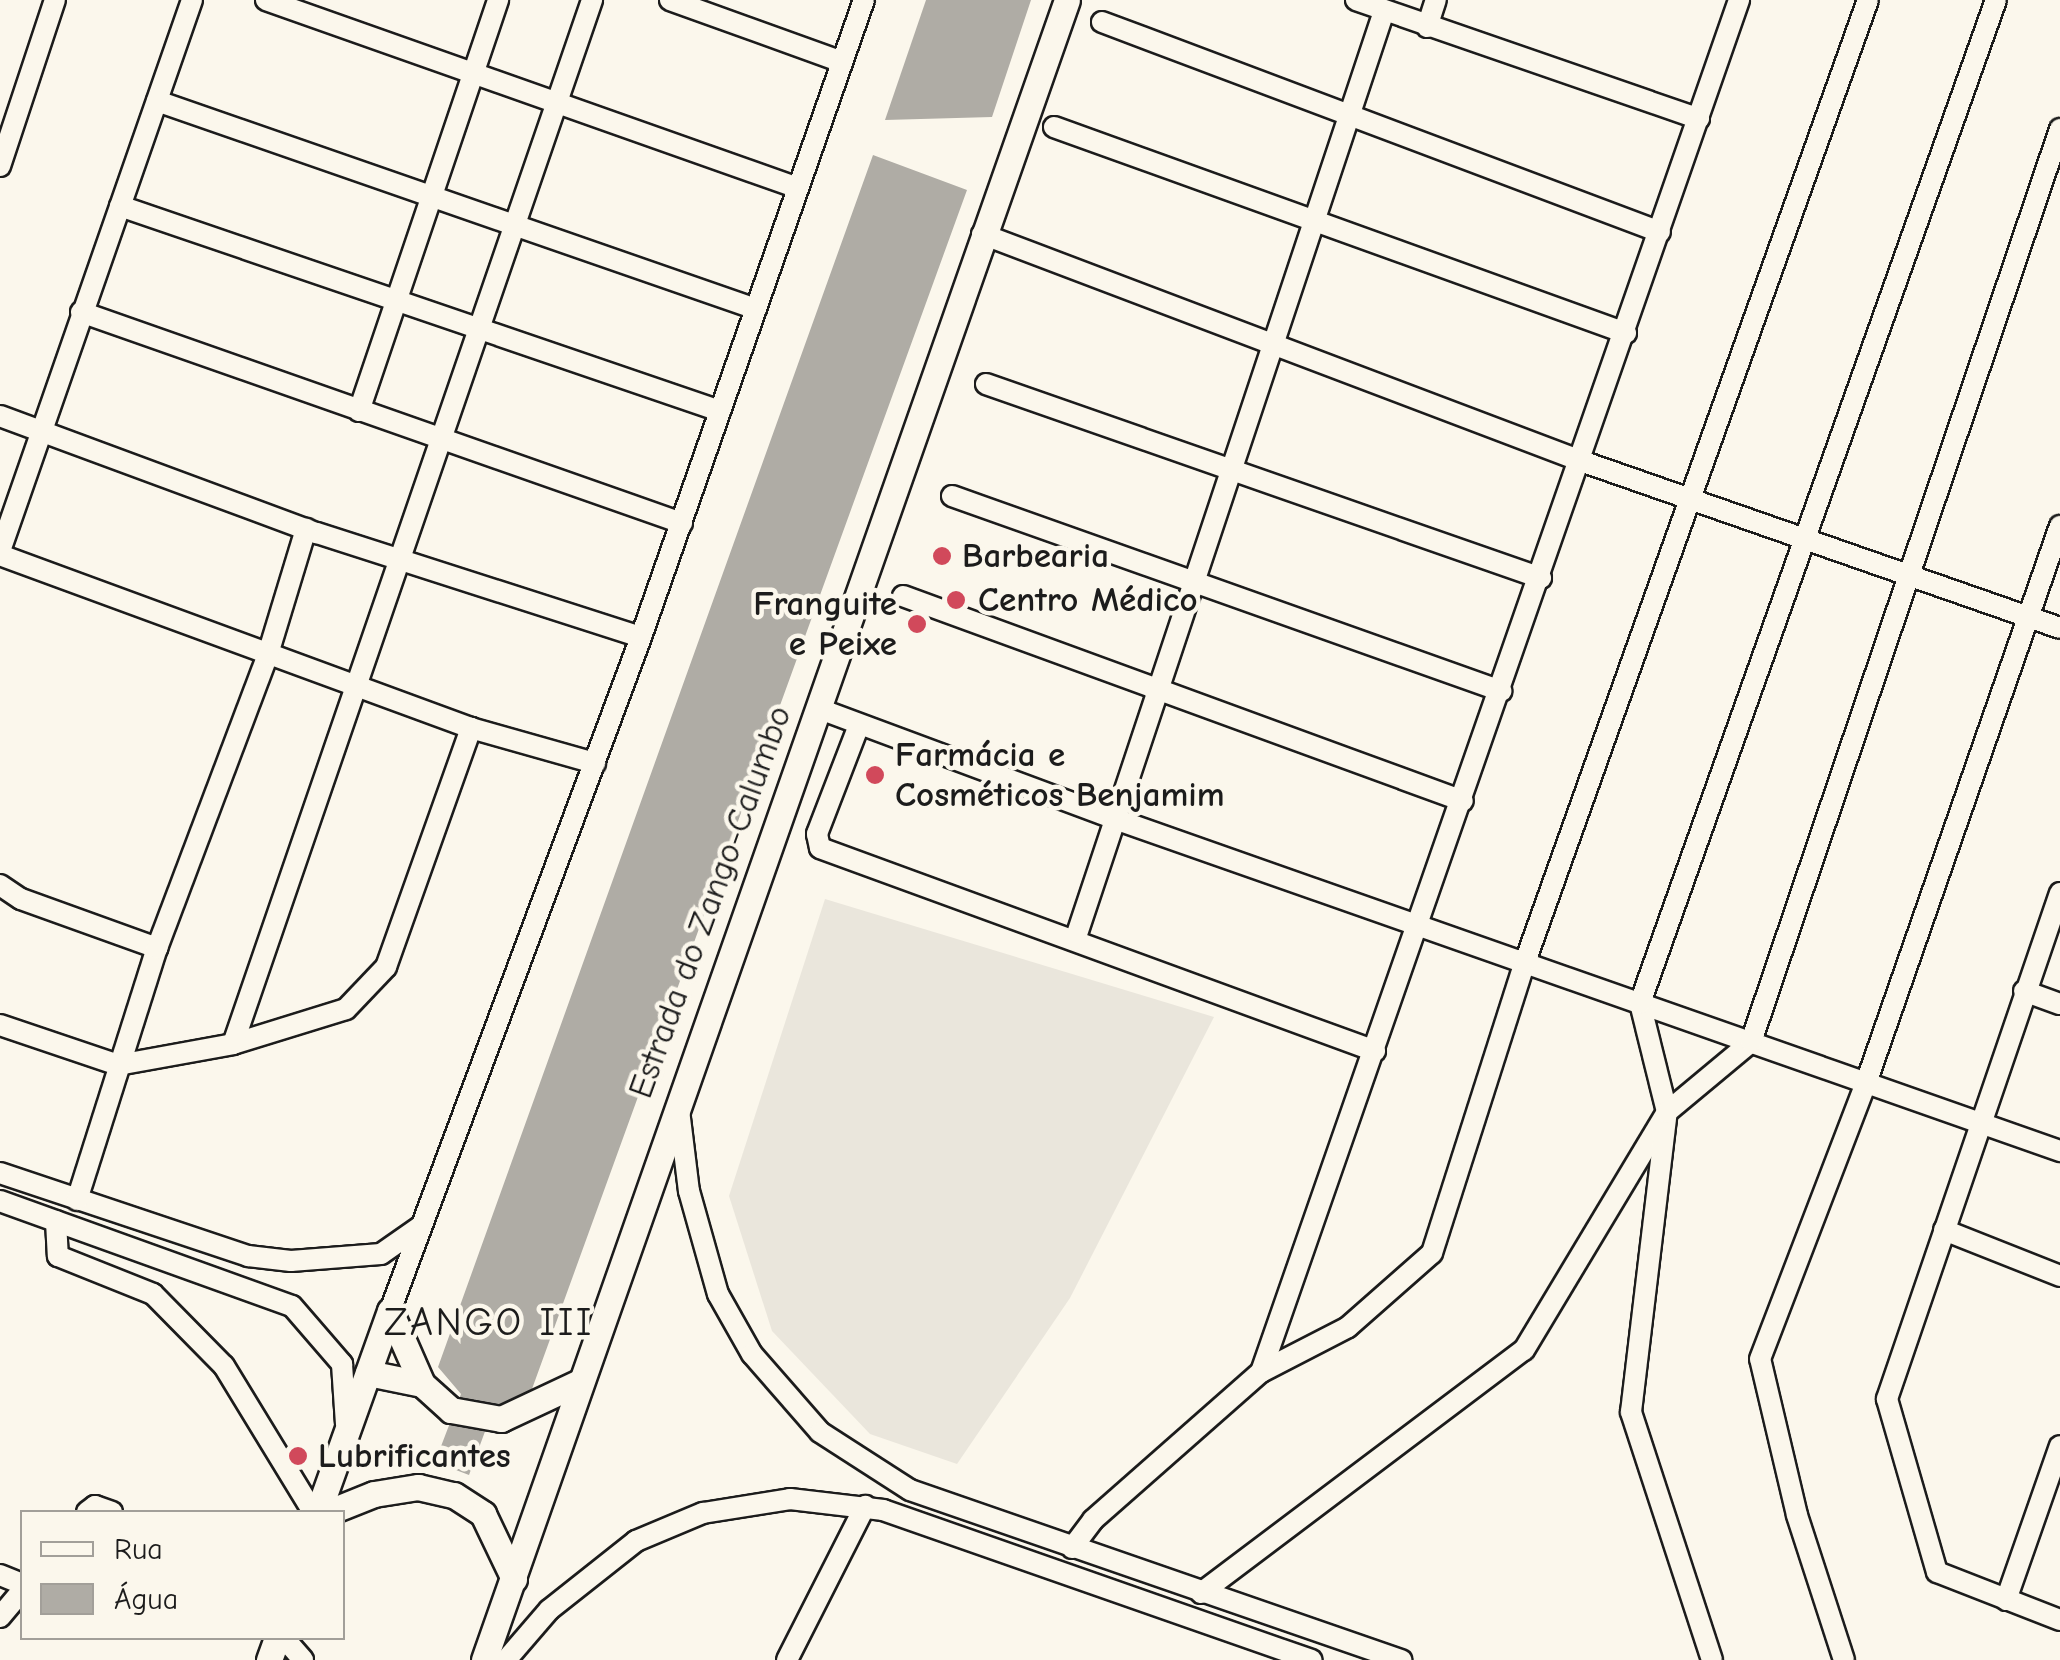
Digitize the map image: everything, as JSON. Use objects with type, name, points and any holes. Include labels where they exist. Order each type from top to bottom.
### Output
[{"type":"main road","name":"Estrada do Zango-Calumbo","points":[[484,1660],[678,1095],[1067,0]]},
{"type":"main road","points":[[390,1311],[422,1384],[450,1410],[501,1419],[578,1383]]},
{"type":"main road","points":[[316,1510],[390,1311]]},
{"type":"main road","points":[[368,1373],[422,1384]]},
{"type":"main road","points":[[334,1510],[374,1494],[418,1487],[454,1495],[483,1514],[514,1579]]},
{"type":"street","points":[[0,166],[55,0]]},
{"type":"street","points":[[192,0],[0,553],[356,688],[471,728],[595,763]]},
{"type":"street","points":[[266,0],[798,188]]},
{"type":"street","points":[[359,411],[498,0]]},
{"type":"street","points":[[233,1044],[592,0]]},
{"type":"street","points":[[670,0],[842,62]]},
{"type":"street","points":[[390,1311],[642,637],[864,0]]},
{"type":"street","points":[[1356,0],[1699,119]]},
{"type":"street","points":[[1427,27],[1436,0]]},
{"type":"street","points":[[1072,1548],[1093,1520],[1261,1372],[1348,1327],[1426,1262],[1525,962],[1868,0]]},
{"type":"street","points":[[1712,1660],[1632,1412],[1666,1112],[1640,1003],[1996,0]]},
{"type":"street","points":[[1261,1372],[1626,333],[1736,1]]},
{"type":"street","points":[[1075,940],[1384,11]]},
{"type":"street","points":[[1102,22],[1660,232]]},
{"type":"street","points":[[157,101],[756,308]]},
{"type":"street","points":[[1054,127],[1311,224],[1626,333]]},
{"type":"street","points":[[1201,1592],[1524,1350],[1666,1112],[1752,1042],[2060,129]]},
{"type":"street","points":[[120,206],[720,411]]},
{"type":"street","points":[[982,234],[1581,461],[2060,628]]},
{"type":"street","points":[[81,312],[682,523]]},
{"type":"street","points":[[986,384],[1540,578]]},
{"type":"street","points":[[0,416],[306,529],[642,637]]},
{"type":"street","points":[[952,496],[1501,691]]},
{"type":"street","points":[[1844,1660],[1759,1367],[1866,1082],[2060,526]]},
{"type":"street","points":[[77,1200],[157,948],[268,654],[306,529]]},
{"type":"street","points":[[903,596],[1156,694],[1462,802]]},
{"type":"street","points":[[817,708],[1115,819],[2060,1151]]},
{"type":"street","points":[[860,726],[817,834],[820,848],[1375,1051]]},
{"type":"street","points":[[0,1026],[118,1066],[233,1044],[346,1009],[370,991],[386,967],[471,728]]},
{"type":"street","points":[[0,885],[21,899],[157,948]]},
{"type":"street","points":[[2060,893],[1978,1124],[1887,1402],[1936,1572],[2060,1620]]},
{"type":"street","points":[[2024,991],[2060,1004]]},
{"type":"street","points":[[678,1095],[689,1191],[718,1294],[788,1400],[862,1464],[910,1490],[1401,1660]]},
{"type":"street","points":[[0,1173],[248,1256],[290,1262],[382,1254],[426,1220]]},
{"type":"street","points":[[0,1201],[292,1306],[342,1364],[347,1432]]},
{"type":"street","points":[[56,1220],[58,1256],[153,1294],[224,1366],[314,1510]]},
{"type":"street","points":[[1944,1230],[2060,1276]]},
{"type":"street","points":[[2006,1600],[2060,1446]]},
{"type":"street","points":[[506,1660],[549,1610],[653,1534],[703,1513],[790,1499],[865,1506],[1311,1660]]},
{"type":"street","points":[[787,1660],[865,1506]]},
{"type":"street","points":[[0,1617],[20,1591]]},
{"type":"street","points":[[282,1640],[303,1660]]},
{"type":"shaded area","points":[[825,899],[1214,1017],[1070,1298],[957,1464],[870,1434],[772,1331],[729,1196]]},
{"type":"water","points":[[926,0],[1031,0],[992,117],[885,120]]},
{"type":"water","points":[[873,155],[967,190],[528,1400],[494,1407],[469,1475],[435,1462],[461,1394],[438,1367]]},
{"type":"place","name":"Barbearia","points":[[942,556]]},
{"type":"place","name":"Centro Médico","points":[[956,600]]},
{"type":"place","name":"Franguite e Peixe","points":[[917,624]]},
{"type":"place","name":"Farmácia e Cosméticos Benjamim","points":[[875,775]]},
{"type":"place","name":"Lubrificantes","points":[[298,1456]]},
{"type":"district","name":"ZANGO III","points":[[489,1322]]}]
